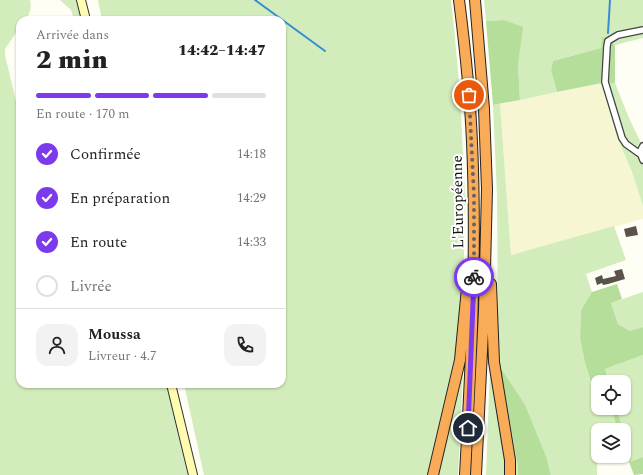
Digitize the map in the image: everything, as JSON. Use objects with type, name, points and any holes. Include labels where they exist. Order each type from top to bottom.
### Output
[{"type":"highway","name":"L'Européenne","points":[[459,0],[468,75],[473,158],[474,286],[465,475]]},
{"type":"highway","name":"L'Européenne","points":[[475,0],[484,109],[487,189],[484,324],[476,475]]},
{"type":"highway","points":[[434,475],[456,380],[462,342],[467,290],[473,158]]},
{"type":"highway","points":[[487,189],[491,249],[493,350],[509,450],[510,475]]},
{"type":"main road","points":[[81,0],[85,16]]},
{"type":"main road","points":[[172,388],[193,475]]},
{"type":"street","points":[[642,157],[626,144],[622,138],[606,85],[605,76],[608,41],[618,35],[643,30]]},
{"type":"street","points":[[642,157],[641,150],[643,146]]},
{"type":"green space","points":[[0,0],[30,0],[31,5],[27,16],[16,16],[16,33],[5,49],[5,55],[16,101],[16,388],[169,388],[189,475],[0,475]]},
{"type":"green space","points":[[60,0],[78,0],[82,16],[73,16],[71,10]]},
{"type":"green space","points":[[98,0],[451,0],[460,95],[465,195],[463,309],[453,378],[431,475],[204,475],[185,388],[286,388],[286,16],[101,16]]},
{"type":"green space","points":[[484,0],[643,0],[643,38],[615,45],[607,38],[602,37],[601,48],[553,61],[551,70],[557,92],[520,100],[518,65],[522,28],[504,20],[486,21]]},
{"type":"green space","points":[[504,20],[523,27],[518,65],[520,100],[493,105],[486,21]]},
{"type":"green space","points":[[602,37],[607,38],[615,45],[615,83],[602,83],[557,92],[551,70],[553,61],[601,48]]},
{"type":"green space","points":[[602,83],[617,137],[632,172],[643,206],[643,219],[511,255],[500,104]]},
{"type":"green space","points":[[602,83],[615,83],[641,143],[637,152],[643,164],[643,206],[632,172],[617,137]]},
{"type":"green space","points":[[500,104],[511,255],[614,226],[626,260],[586,274],[592,292],[581,310],[580,338],[591,384],[591,415],[613,415],[616,423],[591,423],[591,463],[597,463],[597,475],[551,475],[547,459],[501,368],[518,467],[518,475],[486,475],[490,369],[500,367],[498,333],[497,196],[493,105]]},
{"type":"green space","points":[[617,284],[622,299],[611,303],[618,324],[630,331],[643,327],[643,355],[605,369],[607,375],[591,375],[591,382],[580,338],[581,310],[592,292]]},
{"type":"green space","points":[[643,292],[643,327],[630,331],[618,324],[611,303]]},
{"type":"green space","points":[[464,355],[458,475],[437,475]]},
{"type":"green space","points":[[643,355],[643,457],[631,461],[631,423],[621,423],[618,415],[631,415],[631,375],[607,375],[605,369]]},
{"type":"green space","points":[[500,367],[525,405],[547,459],[551,475],[518,475],[518,467]]},
{"type":"green space","points":[[613,415],[618,415],[621,423],[616,423]]},
{"type":"green space","points":[[643,457],[643,474],[634,475],[629,463]]},
{"type":"building","points":[[636,226],[638,235],[626,237],[624,229]]},
{"type":"building","points":[[622,269],[625,279],[608,284],[603,285],[602,283],[597,285],[595,278],[602,275],[603,279],[616,276],[614,271]]},
{"type":"waterway","points":[[255,0],[277,16]]},
{"type":"waterway","points":[[608,33],[610,0]]},
{"type":"waterway","points":[[286,23],[325,51]]},
{"type":"way so far","points":[[469,95],[474,196],[474,277]]},
{"type":"route","points":[[468,428],[474,277]]}]
